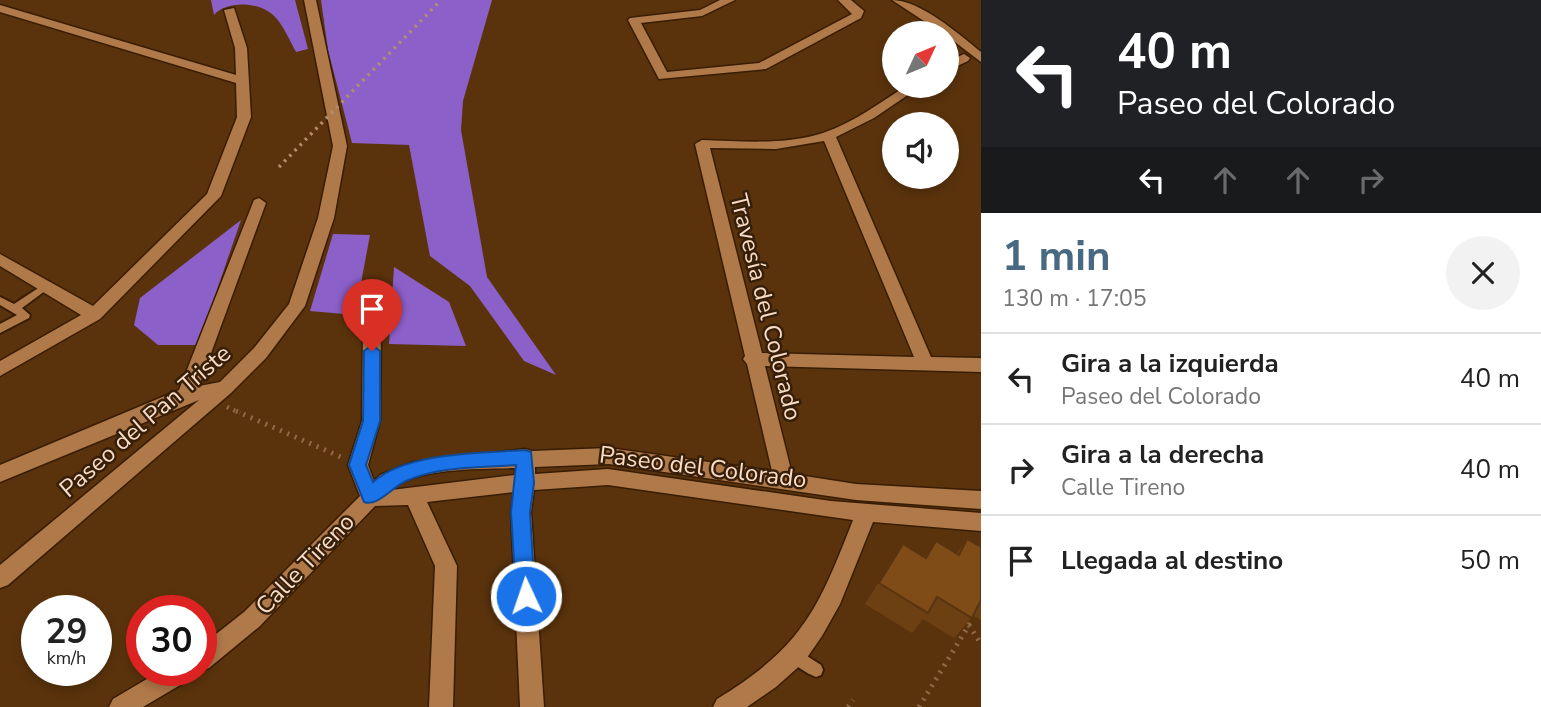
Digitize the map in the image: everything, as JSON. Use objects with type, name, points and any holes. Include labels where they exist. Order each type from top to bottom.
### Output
[{"type":"street","name":"Paseo del Pan Triste","points":[[0,578],[218,394],[260,353],[297,306],[326,218],[340,146],[310,0]]},
{"type":"street","points":[[729,0],[702,13],[634,20],[663,76],[762,66],[857,16],[858,10],[844,0]]},
{"type":"street","points":[[885,0],[917,21]]},
{"type":"street","points":[[898,0],[974,52],[981,71]]},
{"type":"street","points":[[0,8],[244,80]]},
{"type":"street","points":[[0,369],[94,315],[214,196],[244,117],[241,48],[230,10]]},
{"type":"street","points":[[896,98],[860,120],[828,135],[926,365]]},
{"type":"street","name":"Travesía del Colorado","points":[[784,481],[752,359],[702,144],[761,145],[828,135]]},
{"type":"street","points":[[186,395],[259,203]]},
{"type":"street","points":[[0,259],[94,315]]},
{"type":"street","points":[[358,465],[371,421],[372,328]]},
{"type":"street","points":[[752,359],[981,365]]},
{"type":"street","points":[[0,474],[186,395],[218,394]]},
{"type":"street","name":"Paseo del Colorado","points":[[370,497],[387,481],[413,470],[525,457],[609,456],[856,492],[981,500]]},
{"type":"street","points":[[525,457],[521,512],[532,707]]},
{"type":"street","name":"Calle Tireno","points":[[217,647],[252,619],[370,497],[358,465]]},
{"type":"street","name":"Paseo del Colorado","points":[[370,497],[389,499],[480,485],[608,477],[866,513],[981,522]]},
{"type":"street","points":[[414,496],[446,566],[441,707]]},
{"type":"street","points":[[725,707],[761,685],[803,645],[827,607],[866,513]]},
{"type":"street","points":[[121,707],[157,686]]},
{"type":"lane","points":[[14,309],[46,286]]},
{"type":"lane","points":[[0,300],[25,315],[0,329]]},
{"type":"lane","points":[[793,654],[816,670]]},
{"type":"path","points":[[218,394],[358,465]]},
{"type":"path","points":[[919,707],[969,625],[981,644]]},
{"type":"path","points":[[848,707],[853,700]]},
{"type":"shaded area","points":[[211,0],[295,0],[308,49],[296,52],[270,12],[244,4],[227,7],[214,15]]},
{"type":"shaded area","points":[[321,0],[492,0],[463,101],[461,130],[487,277],[556,375],[524,361],[470,286],[430,256],[409,145],[352,143],[328,50]]},
{"type":"shaded area","points":[[241,220],[198,345],[158,345],[134,325],[140,298]]},
{"type":"shaded area","points":[[333,234],[370,235],[355,315],[310,311]]},
{"type":"shaded area","points":[[394,267],[449,302],[466,346],[389,344]]},
{"type":"building","points":[[967,539],[981,547],[981,600],[972,618],[937,597],[928,613],[879,583],[903,544],[926,558],[936,541],[959,555]]},
{"type":"railway","points":[[279,167],[441,0]]},
{"type":"route","points":[[372,351],[371,421],[358,465],[370,497],[387,481],[413,470],[525,457],[521,512],[526,596]]}]
